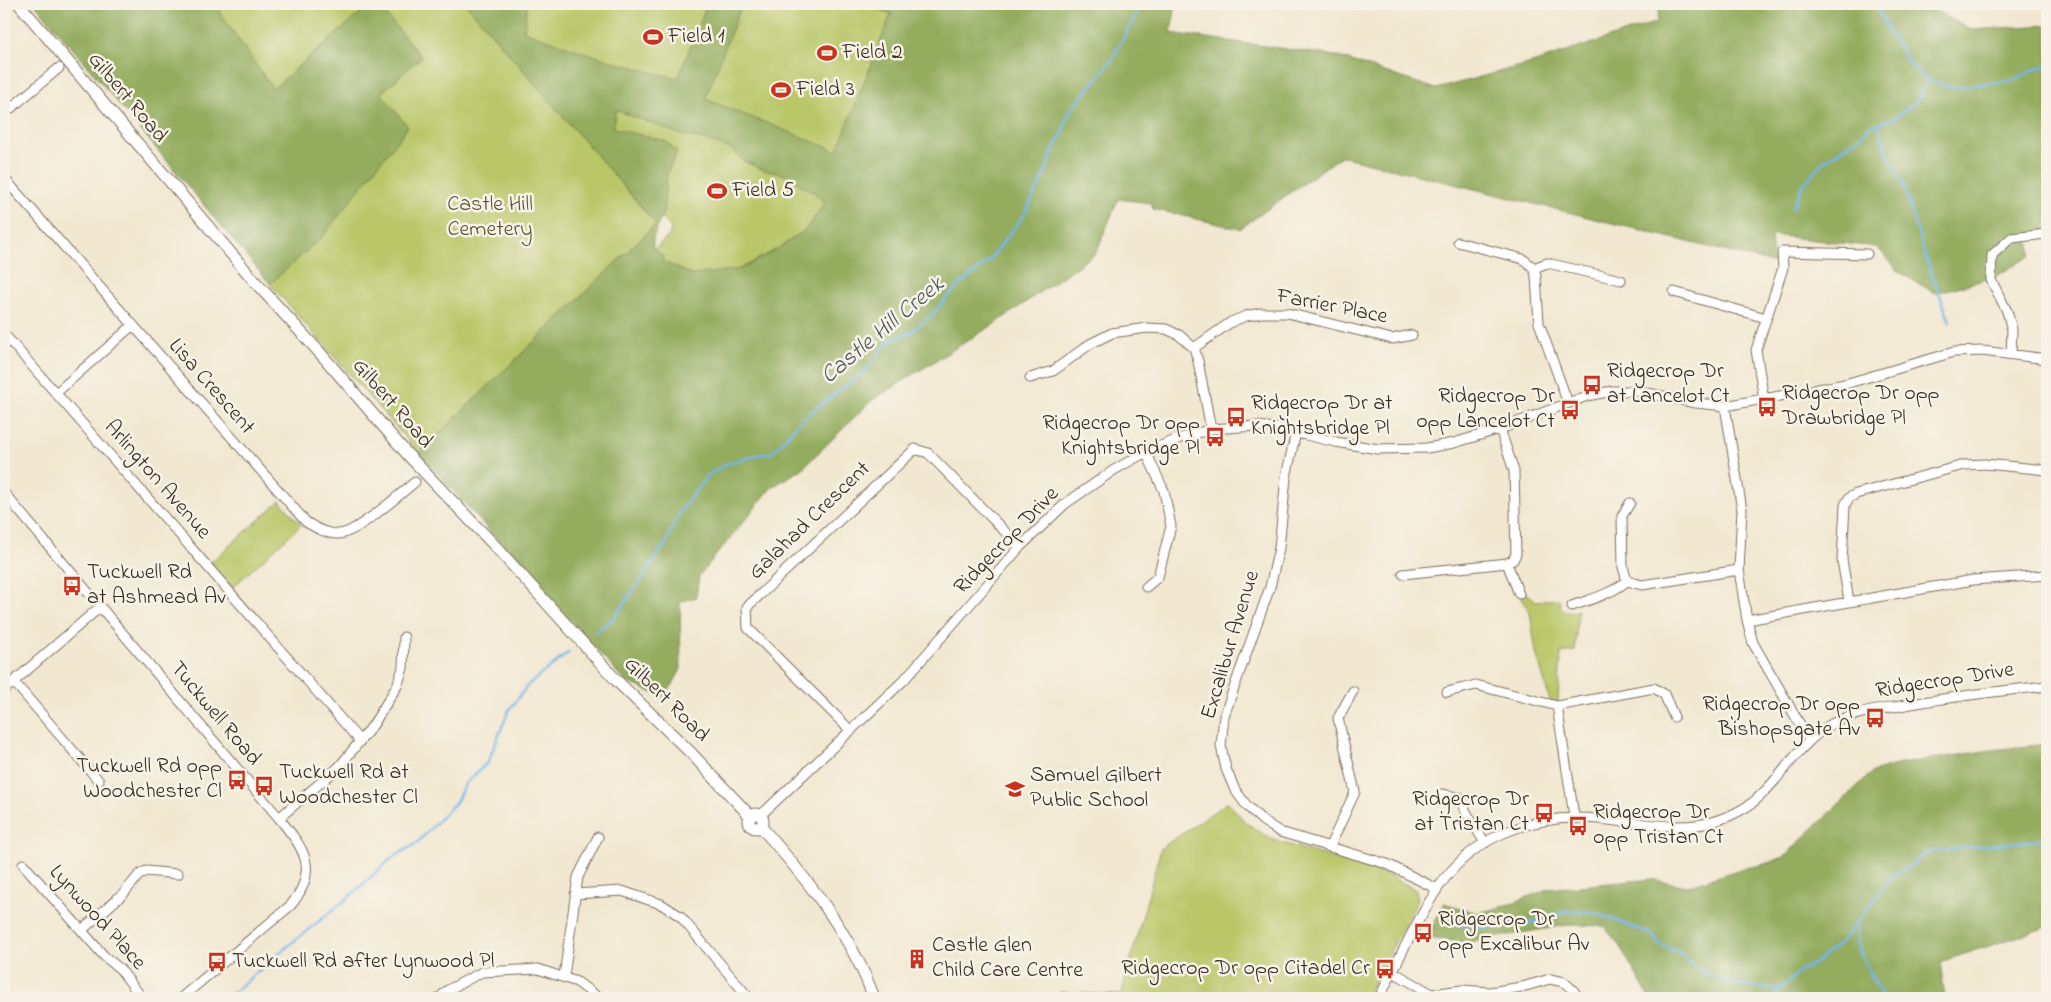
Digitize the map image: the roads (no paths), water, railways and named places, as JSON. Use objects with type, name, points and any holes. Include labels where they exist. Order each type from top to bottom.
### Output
[{"type":"main road","name":"Gilbert Road","points":[[19,4],[257,284],[321,354],[408,455],[496,547],[616,680],[758,820],[835,919],[858,961],[874,998]]},
{"type":"street","points":[[4,114],[59,68]]},
{"type":"street","name":"Lisa Crescent","points":[[4,178],[306,522],[322,532],[340,535],[357,528],[415,482]]},
{"type":"street","points":[[2010,354],[2012,330],[2007,310],[1991,280],[1992,255],[2011,238],[2047,234]]},
{"type":"street","points":[[1458,242],[1523,259],[1534,268],[1539,323],[1568,403]]},
{"type":"street","points":[[1764,400],[1756,350],[1783,268],[1782,252],[1867,254]]},
{"type":"street","points":[[1534,268],[1547,263],[1621,280]]},
{"type":"street","points":[[1674,292],[1766,318]]},
{"type":"street","name":"Farrier Place","points":[[1194,348],[1231,322],[1260,313],[1287,313],[1392,339],[1412,335]]},
{"type":"street","points":[[56,394],[133,325]]},
{"type":"street","points":[[1030,378],[1053,372],[1090,344],[1112,333],[1147,328],[1166,329],[1179,335],[1194,348],[1211,429]]},
{"type":"street","name":"Arlington Avenue","points":[[4,334],[360,741]]},
{"type":"street","name":"Ridgecrop Drive","points":[[758,820],[911,672],[1042,525],[1080,492],[1114,470],[1146,452],[1178,439],[1211,429],[1256,426],[1296,432],[1357,446],[1402,450],[1427,448],[1454,443],[1500,429],[1587,396],[1612,391],[1638,391],[1704,404],[1725,406],[1845,384],[1954,352],[1982,351],[2047,359]]},
{"type":"street","points":[[1725,406],[1742,510],[1739,570],[1747,620],[1753,643],[1809,740]]},
{"type":"street","points":[[1403,574],[1507,563],[1513,560],[1516,554],[1514,471],[1500,429]]},
{"type":"street","name":"Excalibur Avenue","points":[[1296,432],[1286,477],[1279,548],[1270,587],[1224,716],[1221,746],[1226,769],[1235,790],[1247,806],[1263,821],[1280,832],[1387,864],[1437,889]]},
{"type":"street","name":"Galahad Crescent","points":[[851,731],[748,628],[747,607],[915,449],[928,453],[1020,548]]},
{"type":"street","points":[[1146,452],[1164,491],[1171,526],[1158,578],[1146,587]]},
{"type":"street","points":[[1848,601],[1842,560],[1845,505],[1849,498],[1964,465],[1985,464],[2047,470]]},
{"type":"street","name":"Tuckwell Road","points":[[4,494],[279,818],[299,843],[305,855],[308,867],[306,879],[300,893],[291,905],[181,998]]},
{"type":"street","points":[[1627,582],[1623,566],[1622,516],[1630,503]]},
{"type":"street","points":[[1507,563],[1519,594]]},
{"type":"street","points":[[1572,606],[1603,596],[1618,589],[1627,582],[1642,585],[1739,570]]},
{"type":"street","points":[[1747,620],[1973,580],[2047,574]]},
{"type":"street","points":[[4,690],[100,607]]},
{"type":"street","points":[[279,818],[339,766],[360,741],[397,686],[403,668],[404,637]]},
{"type":"street","points":[[14,682],[99,781]]},
{"type":"street","points":[[1447,692],[1476,685],[1557,706],[1654,688],[1664,694],[1674,717]]},
{"type":"street","name":"Ridgecrop Drive","points":[[1379,998],[1437,889],[1469,855],[1485,843],[1512,829],[1538,820],[1574,816],[1687,826],[1714,822],[1740,811],[1759,798],[1809,740],[1831,724],[1857,714],[1958,696],[2047,686]]},
{"type":"street","points":[[1330,846],[1355,792],[1338,718],[1353,691]]},
{"type":"street","points":[[1557,706],[1574,816]]},
{"type":"street","points":[[1442,794],[1461,798],[1464,802],[1465,810],[1485,843]]},
{"type":"street","points":[[564,976],[578,877],[598,837]]},
{"type":"street","name":"Lynwood Place","points":[[23,864],[104,956],[120,969],[142,998]]},
{"type":"street","points":[[82,930],[124,893],[139,875],[146,871],[178,874]]},
{"type":"street","points":[[575,894],[622,891],[661,904],[680,916],[749,998]]},
{"type":"street","points":[[438,998],[448,990],[482,972],[538,969],[578,982],[599,998]]},
{"type":"street","points":[[1393,972],[1432,994],[1462,990],[1490,992],[1550,980],[1564,982],[1574,991],[1578,998]]},
{"type":"waterway","name":"Castle Hill Creek","points":[[595,632],[614,618],[666,543],[679,513],[707,476],[726,464],[761,454],[772,453],[802,419],[864,372],[889,341],[911,332],[932,315],[956,288],[988,262],[1024,215],[1044,176],[1056,143],[1062,135],[1068,114],[1111,61],[1142,4]]},
{"type":"waterway","points":[[1876,4],[1889,33],[1915,71],[1928,80],[1952,88],[2015,80],[2036,68],[2047,66]]},
{"type":"waterway","points":[[1792,209],[1803,185],[1823,162],[1861,136],[1869,126],[1893,119],[1915,102],[1928,80]]},
{"type":"waterway","points":[[1878,124],[1887,153],[1904,186],[1926,259],[1950,322]]},
{"type":"waterway","name":"Castle Hill Creek","points":[[227,998],[348,898],[393,857],[416,844],[456,802],[465,784],[488,762],[509,710],[528,685],[569,652]]},
{"type":"waterway","points":[[1771,998],[1801,970],[1814,964],[1843,940],[1894,874],[1907,868],[1919,857],[1934,851],[2047,839]]},
{"type":"waterway","points":[[1456,924],[1486,928],[1509,924],[1523,925],[1566,911],[1593,912],[1653,935],[1659,944],[1680,953],[1693,966],[1723,981],[1762,988],[1782,988]]},
{"type":"waterway","points":[[1858,924],[1857,933],[1860,953],[1884,998]]},
{"type":"place","name":"Field 1","points":[[653,37]]},
{"type":"place","name":"Field 2","points":[[827,53]]},
{"type":"place","name":"Field 3","points":[[781,90]]},
{"type":"place","name":"Field 5","points":[[717,191]]},
{"type":"place","name":"Ridgecrop Dr at Lancelot Ct","points":[[1592,385]]},
{"type":"place","name":"Ridgecrop Dr opp Drawbridge Pl","points":[[1767,407]]},
{"type":"place","name":"Ridgecrop Dr opp Lancelot Ct","points":[[1570,410]]},
{"type":"place","name":"Ridgecrop Dr at Knightsbridge Pl","points":[[1236,417]]},
{"type":"place","name":"Ridgecrop Dr opp Knightsbridge Pl","points":[[1215,437]]},
{"type":"place","name":"Tuckwell Rd at Ashmead Av","points":[[72,586]]},
{"type":"place","name":"Ridgecrop Dr opp Bishopsgate Av","points":[[1875,718]]},
{"type":"place","name":"Tuckwell Rd opp Woodchester Cl","points":[[237,780]]},
{"type":"place","name":"Tuckwell Rd at Woodchester Cl","points":[[264,786]]},
{"type":"place","name":"Samuel Gilbert Public School","points":[[1015,789]]},
{"type":"place","name":"Ridgecrop Dr at Tristan Ct","points":[[1544,813]]},
{"type":"place","name":"Ridgecrop Dr opp Tristan Ct","points":[[1578,826]]},
{"type":"place","name":"Ridgecrop Dr opp Excalibur Av","points":[[1423,933]]},
{"type":"place","name":"Castle Glen Child Care Centre","points":[[917,959]]},
{"type":"place","name":"Tuckwell Rd after Lynwood Pl","points":[[217,962]]},
{"type":"place","name":"Ridgecrop Dr opp Citadel Cr","points":[[1385,969]]},
{"type":"park label","name":"Castle Hill Cemetery","points":[[490,218]]}]
